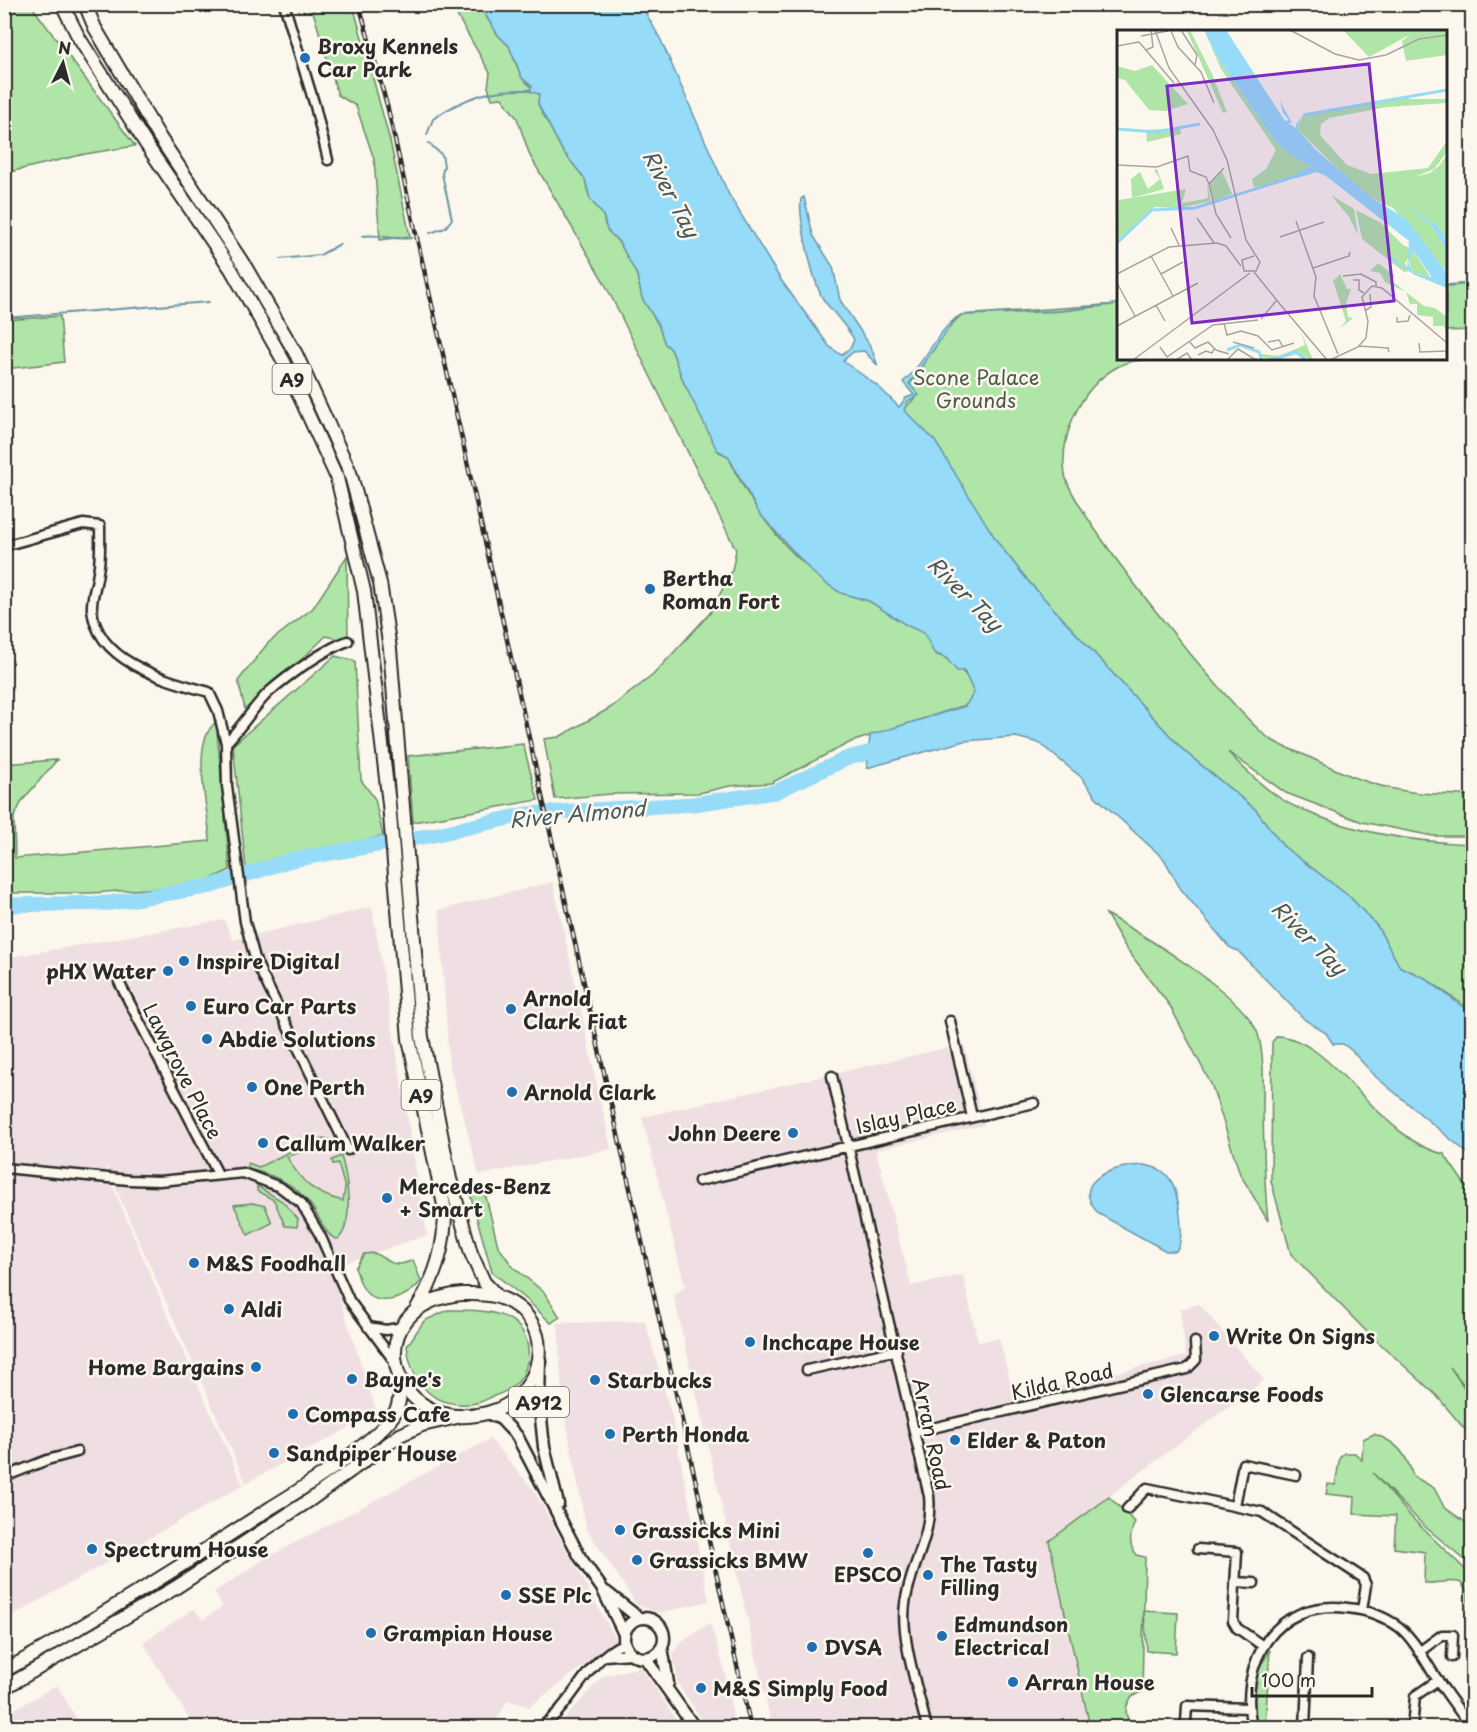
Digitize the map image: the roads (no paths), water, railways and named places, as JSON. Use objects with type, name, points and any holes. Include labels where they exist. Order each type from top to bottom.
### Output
[{"type":"highway","name":"A9","points":[[62,4],[79,38],[140,134],[237,279],[283,360],[337,478],[364,591],[389,804],[409,1039],[445,1210],[445,1232],[440,1260],[430,1286],[417,1308]]},
{"type":"highway","name":"A9","points":[[85,4],[95,28],[160,138],[246,268],[296,354],[350,472],[380,583],[390,649],[422,1037],[450,1179],[478,1272],[498,1297]]},
{"type":"highway","points":[[4,1671],[166,1576],[305,1486],[392,1418],[399,1402],[400,1383],[394,1360],[397,1340],[403,1327],[417,1308],[447,1296],[498,1297],[528,1318],[535,1331],[539,1356],[533,1380],[525,1392],[508,1404],[487,1413],[466,1415],[422,1425],[400,1436],[310,1500],[175,1588],[4,1688]]},
{"type":"highway","points":[[400,1383],[425,1406],[448,1414],[466,1415]]},
{"type":"main road","name":"A912","points":[[539,1356],[539,1399],[544,1447],[561,1517]]},
{"type":"main road","name":"A912","points":[[487,1413],[501,1419],[517,1436],[580,1557],[603,1590],[632,1654]]},
{"type":"main road","name":"A912","points":[[603,1590],[639,1618],[650,1619],[659,1625],[663,1634],[662,1647],[669,1689]]},
{"type":"main road","points":[[624,1639],[629,1624],[639,1618]]},
{"type":"main road","points":[[632,1654],[645,1658],[655,1654],[662,1647]]},
{"type":"main road","name":"A912","points":[[645,1658],[695,1728]]},
{"type":"street","points":[[284,4],[315,106],[328,160]]},
{"type":"street","points":[[4,546],[83,524],[100,526],[99,571],[92,608],[100,633],[114,652],[144,670],[209,692],[218,711],[226,743],[227,786],[245,922],[264,981],[348,1150]]},
{"type":"street","points":[[226,743],[244,725],[267,693],[332,646],[348,641]]},
{"type":"street","name":"Lawgrove Place","points":[[119,982],[218,1174]]},
{"type":"street","name":"Islay Place","points":[[950,1021],[972,1117]]},
{"type":"street","name":"Arran Road","points":[[832,1076],[929,1496],[928,1531],[909,1586],[904,1614],[905,1634],[927,1728]]},
{"type":"street","name":"Islay Place","points":[[699,1181],[1034,1103]]},
{"type":"street","points":[[4,1168],[139,1180],[186,1179],[243,1173],[280,1187],[301,1203],[324,1242],[349,1300],[394,1360]]},
{"type":"street","points":[[368,1327],[386,1330],[403,1327]]},
{"type":"street","name":"Kilda Road","points":[[915,1432],[1187,1369],[1196,1360],[1195,1342]]},
{"type":"street","points":[[807,1370],[897,1350]]},
{"type":"street","points":[[4,1477],[47,1460],[76,1452]]},
{"type":"street","points":[[1235,1506],[1243,1464],[1296,1475]]},
{"type":"street","points":[[1127,1509],[1147,1488],[1262,1512],[1356,1571],[1366,1585],[1362,1610]]},
{"type":"street","points":[[1198,1549],[1237,1552],[1233,1621],[1237,1628],[1263,1646]]},
{"type":"street","points":[[1235,1582],[1254,1583]]},
{"type":"street","points":[[1252,1728],[1248,1708],[1250,1676],[1263,1646],[1281,1625],[1307,1611],[1326,1607],[1362,1610],[1401,1629],[1472,1728]]},
{"type":"street","points":[[1419,1652],[1442,1635],[1453,1635],[1452,1657]]},
{"type":"street","points":[[539,1728],[555,1715],[590,1668],[624,1639]]},
{"type":"street","points":[[605,1656],[632,1654]]},
{"type":"street","points":[[1305,1728],[1308,1658]]},
{"type":"street","points":[[1412,1728],[1415,1696],[1438,1680]]},
{"type":"street","points":[[1186,1722],[1187,1706],[1248,1708]]},
{"type":"water","name":"River Tay","points":[[479,5],[641,5],[660,38],[729,195],[781,280],[829,346],[841,355],[851,347],[854,339],[825,302],[816,283],[802,221],[801,199],[804,197],[813,235],[833,267],[840,300],[871,347],[878,366],[864,351],[853,352],[843,361],[879,387],[899,407],[906,398],[914,395],[903,382],[956,318],[909,384],[919,395],[908,401],[904,410],[935,441],[998,543],[1029,582],[1184,751],[1256,810],[1283,846],[1350,897],[1377,926],[1400,967],[1425,978],[1472,1014],[1472,1157],[1376,1077],[1351,1050],[1343,1044],[1333,1044],[1326,1033],[1305,1020],[1238,951],[1229,947],[1180,888],[1164,859],[1096,797],[1081,777],[1039,743],[1016,737],[964,741],[867,768],[870,735],[965,706],[974,693],[964,671],[957,671],[946,658],[934,653],[924,633],[906,625],[869,601],[841,593],[825,583],[811,571],[759,513],[728,456],[717,450],[684,383],[671,349],[665,344],[658,324],[642,298],[637,275],[619,242],[607,230],[603,215],[590,199],[585,179],[562,150],[538,104],[539,94],[529,91],[532,86],[522,78],[509,46],[498,35]]},
{"type":"water","points":[[1144,1165],[1161,1170],[1173,1184],[1181,1226],[1181,1236],[1176,1251],[1166,1251],[1099,1214],[1090,1202],[1088,1192],[1092,1183],[1099,1176],[1121,1168]]},
{"type":"waterway","points":[[427,135],[433,119],[468,99],[503,91],[531,90]]},
{"type":"waterway","points":[[428,143],[442,155],[444,166],[442,174],[452,219],[445,228],[430,233]]},
{"type":"waterway","points":[[362,236],[412,238]]},
{"type":"waterway","points":[[280,259],[320,255],[340,244]]},
{"type":"waterway","points":[[1447,286],[1472,284]]},
{"type":"waterway","points":[[4,318],[209,302]]},
{"type":"waterway","points":[[955,319],[961,315],[1060,311],[1117,304]]},
{"type":"waterway","name":"River Almond","points":[[4,905],[110,903],[211,886],[291,860],[433,835],[527,814],[693,804],[775,792],[848,758],[887,748]]},
{"type":"railway","points":[[359,4],[388,109],[751,1728]]},
{"type":"place","name":"Broxy Kennels Car Park","points":[[305,58]]},
{"type":"place","name":"Bertha Roman Fort","points":[[650,589]]},
{"type":"place","name":"Inspire Digital","points":[[184,961]]},
{"type":"place","name":"pHX Water","points":[[168,971]]},
{"type":"place","name":"Euro Car Parts","points":[[191,1006]]},
{"type":"place","name":"Arnold Clark Fiat","points":[[511,1009]]},
{"type":"place","name":"Abdie Solutions","points":[[207,1039]]},
{"type":"place","name":"One Perth","points":[[252,1087]]},
{"type":"place","name":"Arnold Clark","points":[[512,1092]]},
{"type":"place","name":"John Deere","points":[[793,1133]]},
{"type":"place","name":"Callum Walker","points":[[263,1143]]},
{"type":"place","name":"Mercedes-Benz + Smart","points":[[387,1198]]},
{"type":"place","name":"M&S Foodhall","points":[[194,1263]]},
{"type":"place","name":"Aldi","points":[[229,1309]]},
{"type":"place","name":"Write On Signs","points":[[1214,1336]]},
{"type":"place","name":"Inchcape House","points":[[750,1342]]},
{"type":"place","name":"Home Bargains","points":[[256,1367]]},
{"type":"place","name":"Bayne's","points":[[352,1379]]},
{"type":"place","name":"Starbucks","points":[[595,1380]]},
{"type":"place","name":"Glencarse Foods","points":[[1148,1394]]},
{"type":"place","name":"Compass Cafe","points":[[293,1414]]},
{"type":"place","name":"Perth Honda","points":[[610,1434]]},
{"type":"place","name":"Elder & Paton","points":[[955,1440]]},
{"type":"place","name":"Sandpiper House","points":[[274,1453]]},
{"type":"place","name":"Grassicks Mini","points":[[620,1530]]},
{"type":"place","name":"Spectrum House","points":[[92,1549]]},
{"type":"place","name":"EPSCO","points":[[868,1553]]},
{"type":"place","name":"Grassicks BMW","points":[[637,1560]]},
{"type":"place","name":"The Tasty Filling","points":[[928,1575]]},
{"type":"place","name":"SSE Plc","points":[[506,1595]]},
{"type":"place","name":"Grampian House","points":[[371,1633]]},
{"type":"place","name":"Edmundson Electrical","points":[[942,1636]]},
{"type":"place","name":"DVSA","points":[[812,1647]]},
{"type":"place","name":"Arran House","points":[[1013,1682]]},
{"type":"place","name":"M&S Simply Food","points":[[701,1688]]},
{"type":"park label","name":"Scone Palace Grounds","points":[[976,388]]}]
